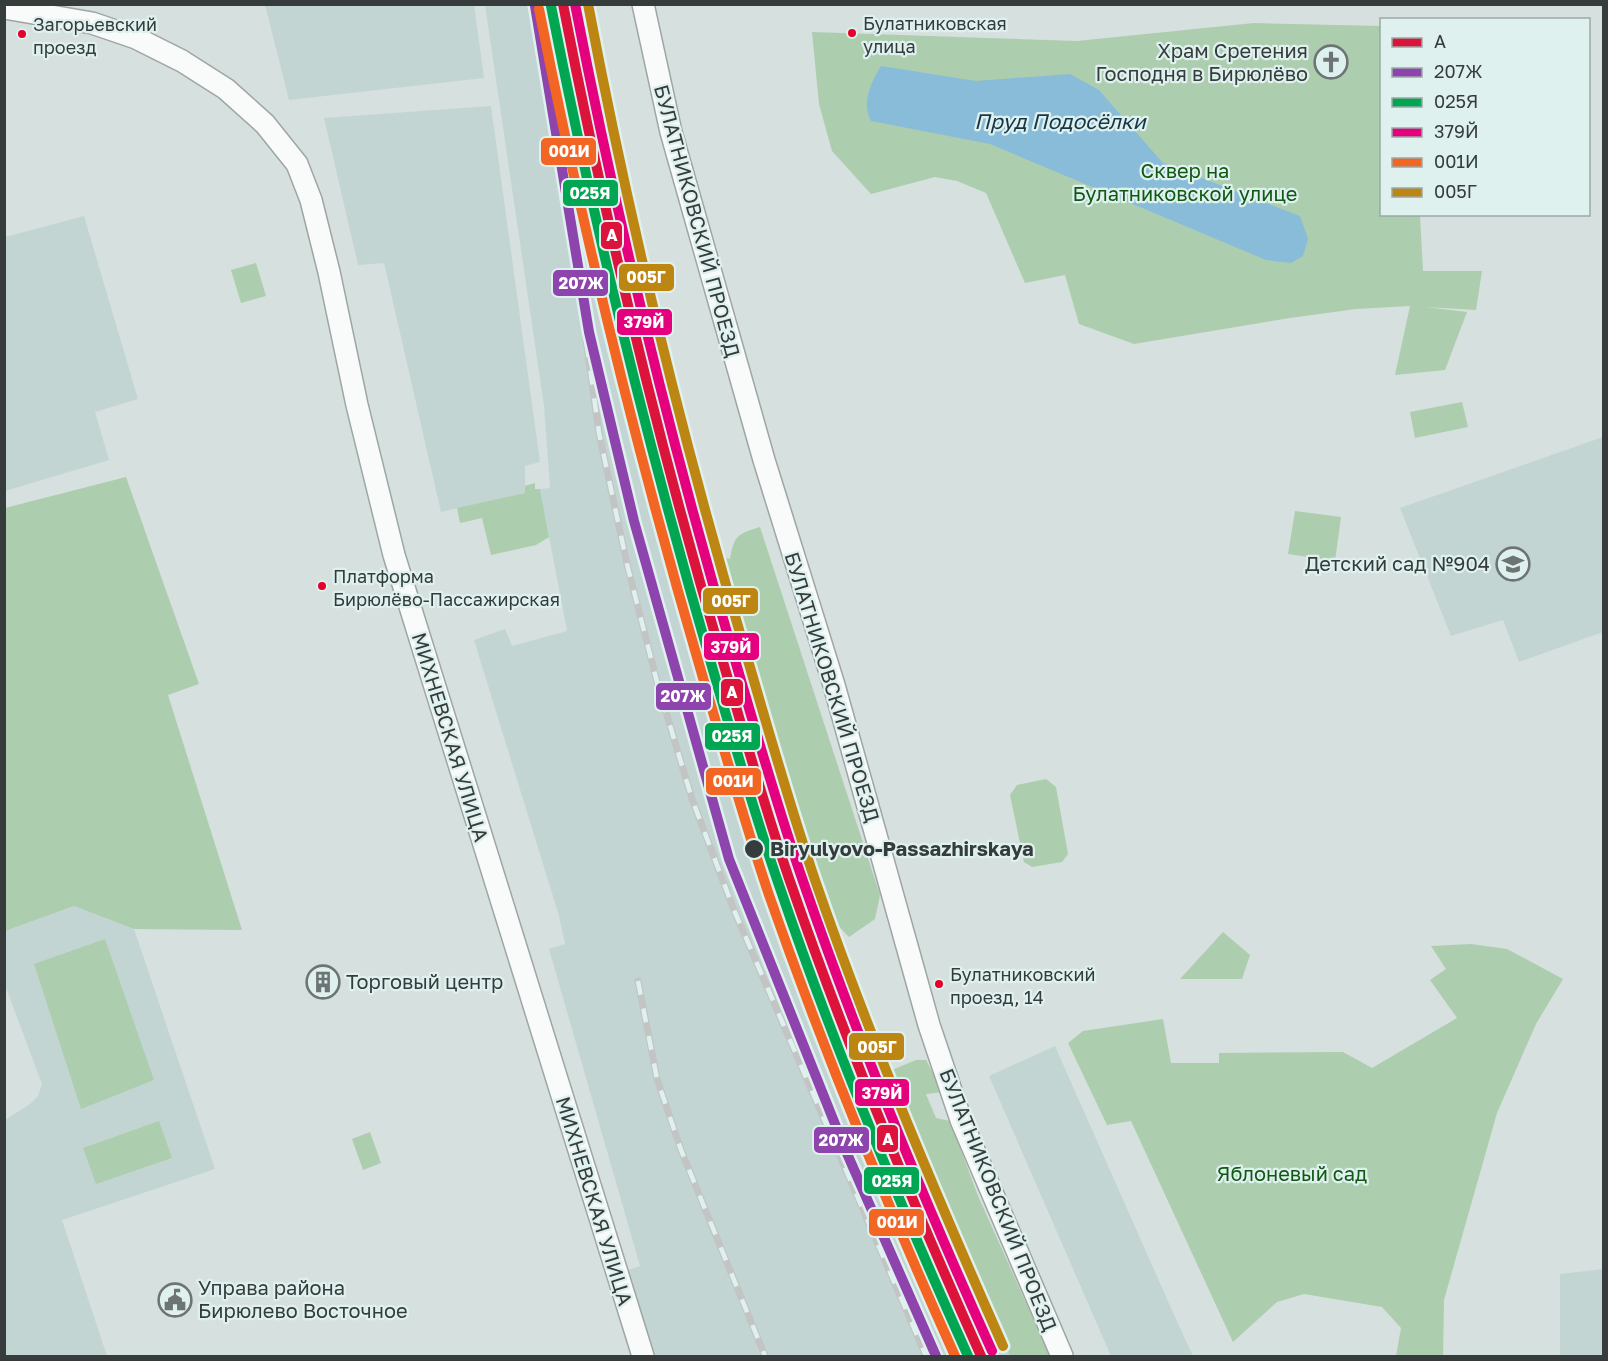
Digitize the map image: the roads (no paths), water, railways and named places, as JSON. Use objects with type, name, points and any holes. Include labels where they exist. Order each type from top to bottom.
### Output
[{"type":"street","name":"БУЛАТНИКОВСКИЙ ПРОЕЗД","points":[[643,4],[670,132],[764,460],[834,686],[929,1025],[969,1139],[1062,1356]]},
{"type":"street","name":"МИХНЕВСКАЯ УЛИЦА","points":[[4,8],[92,23],[136,38],[182,61],[226,89],[265,124],[297,164],[311,200],[329,272],[357,405],[393,555],[643,1356]]},
{"type":"water","name":"Пруд Подосёлки","points":[[881,66],[976,81],[1070,74],[1099,90],[1163,163],[1300,216],[1308,239],[1303,256],[1291,263],[1266,260],[990,144],[871,121],[867,107],[868,93]]},
{"type":"railway","points":[[571,232],[599,433],[627,564],[657,682],[692,799],[734,910],[926,1356]]},
{"type":"railway","points":[[638,981],[657,1079],[681,1150],[765,1356]]},
{"type":"place","name":"Булатниковская улица","points":[[852,33]]},
{"type":"place","name":"Загорьевский проезд","points":[[22,34]]},
{"type":"place","name":"Храм Сретения Господня в Бирюлёво","points":[[1331,62]]},
{"type":"place","name":"Детский сад №904","points":[[1513,564]]},
{"type":"place","name":"Платформа Бирюлёво-Пассажирская","points":[[322,586]]},
{"type":"place","name":"Biryulyovo-Passazhirskaya","points":[[754,849]]},
{"type":"place","name":"Торговый центр","points":[[323,982]]},
{"type":"place","name":"Булатниковский проезд, 14","points":[[939,984]]},
{"type":"place","name":"Управа района Бирюлево Восточное","points":[[175,1300]]},
{"type":"park label","name":"Сквер на Булатниковской улице","points":[[1185,182]]},
{"type":"park label","name":"Яблоневый сад","points":[[1292,1174]]}]
